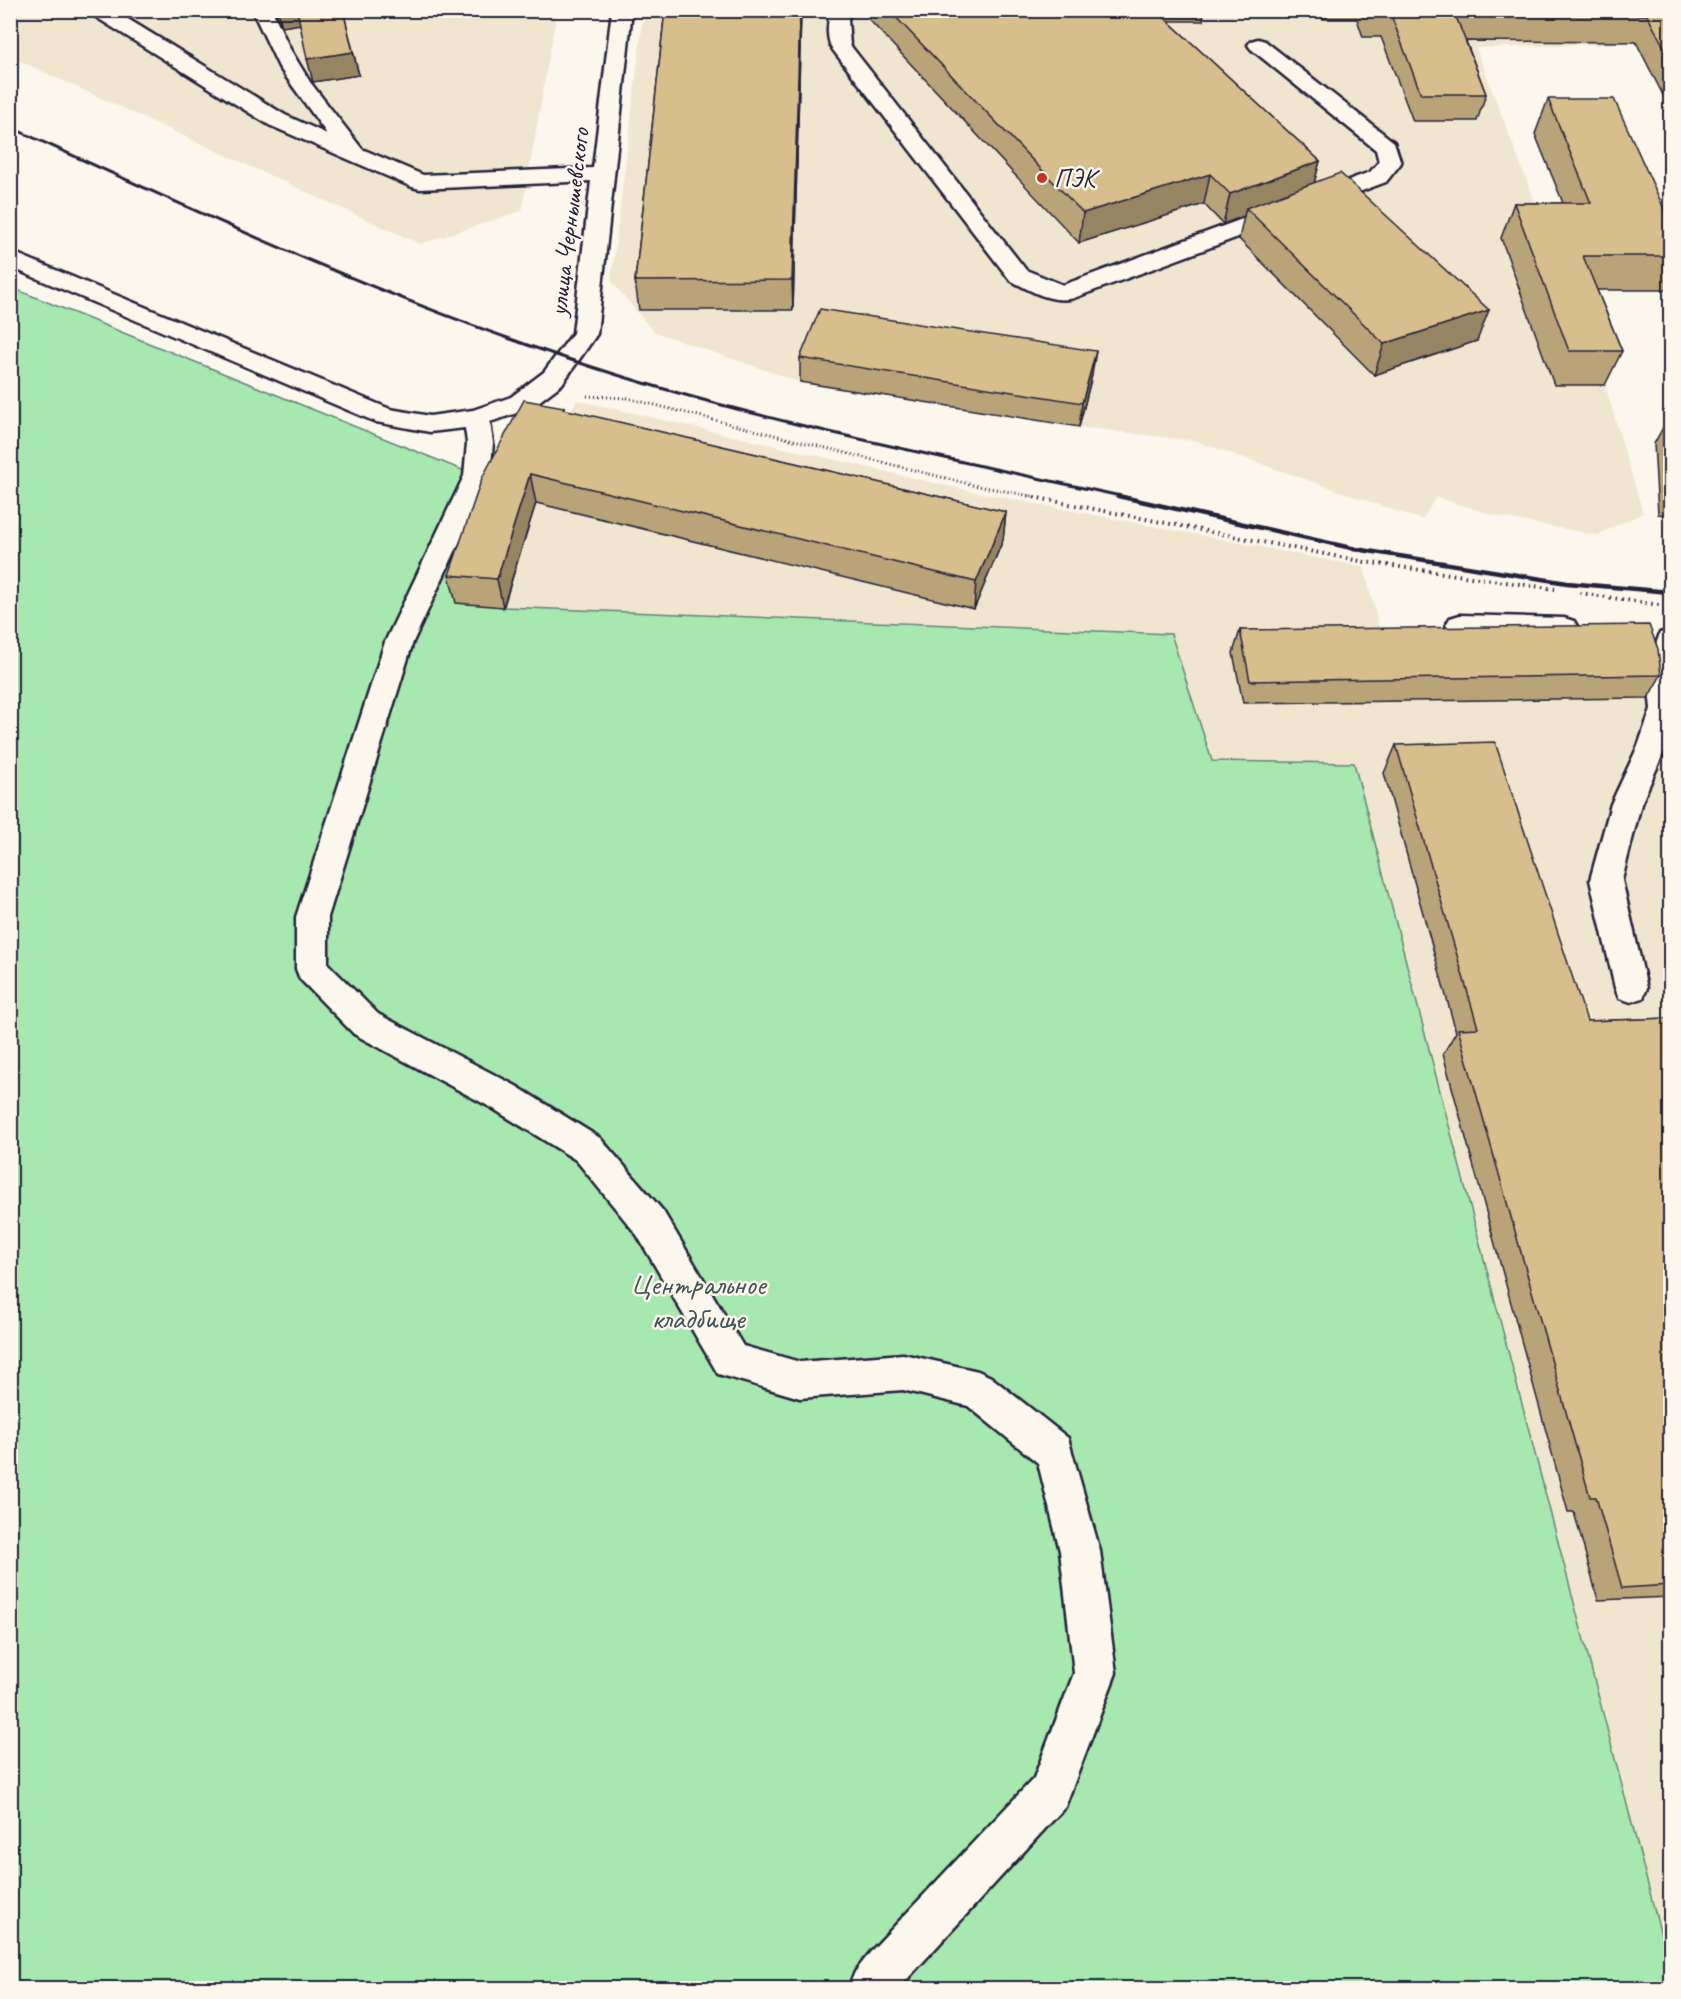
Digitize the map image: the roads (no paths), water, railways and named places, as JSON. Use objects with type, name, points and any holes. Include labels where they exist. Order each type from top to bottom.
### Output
[{"type":"street","points":[[98,10],[277,120],[420,182],[603,174]]},
{"type":"street","points":[[262,10],[275,44],[316,109],[359,156]]},
{"type":"street","name":"улица Чернышевского","points":[[10,258],[385,416],[430,423],[476,418],[520,403],[553,378],[585,334],[622,10]]},
{"type":"street","points":[[841,10],[838,20],[840,46],[996,247],[1018,274],[1049,290],[1065,293],[1378,177],[1390,163],[1386,147],[1258,45]]},
{"type":"street","points":[[476,418],[480,443],[477,476],[399,642],[312,917],[312,969],[366,1024],[504,1097],[588,1149],[650,1223],[731,1361],[801,1380],[903,1371],[978,1390],[1054,1452],[1080,1551],[1095,1673],[1050,1792],[888,1966],[871,1989]]},
{"type":"street","points":[[1460,625],[1588,628]]},
{"type":"street","points":[[1630,988],[1606,880],[1626,804],[1653,746],[1666,709],[1660,671],[1663,633]]},
{"type":"railway","points":[[10,127],[216,220],[355,279],[496,334],[568,359],[636,381],[774,419],[1125,497]]},
{"type":"railway","points":[[1118,496],[1356,549],[1567,583],[1670,592]]},
{"type":"place","name":"ПЭК","points":[[1042,178]]},
{"type":"park label","name":"Центральное кладбище","points":[[698,1301]]}]
